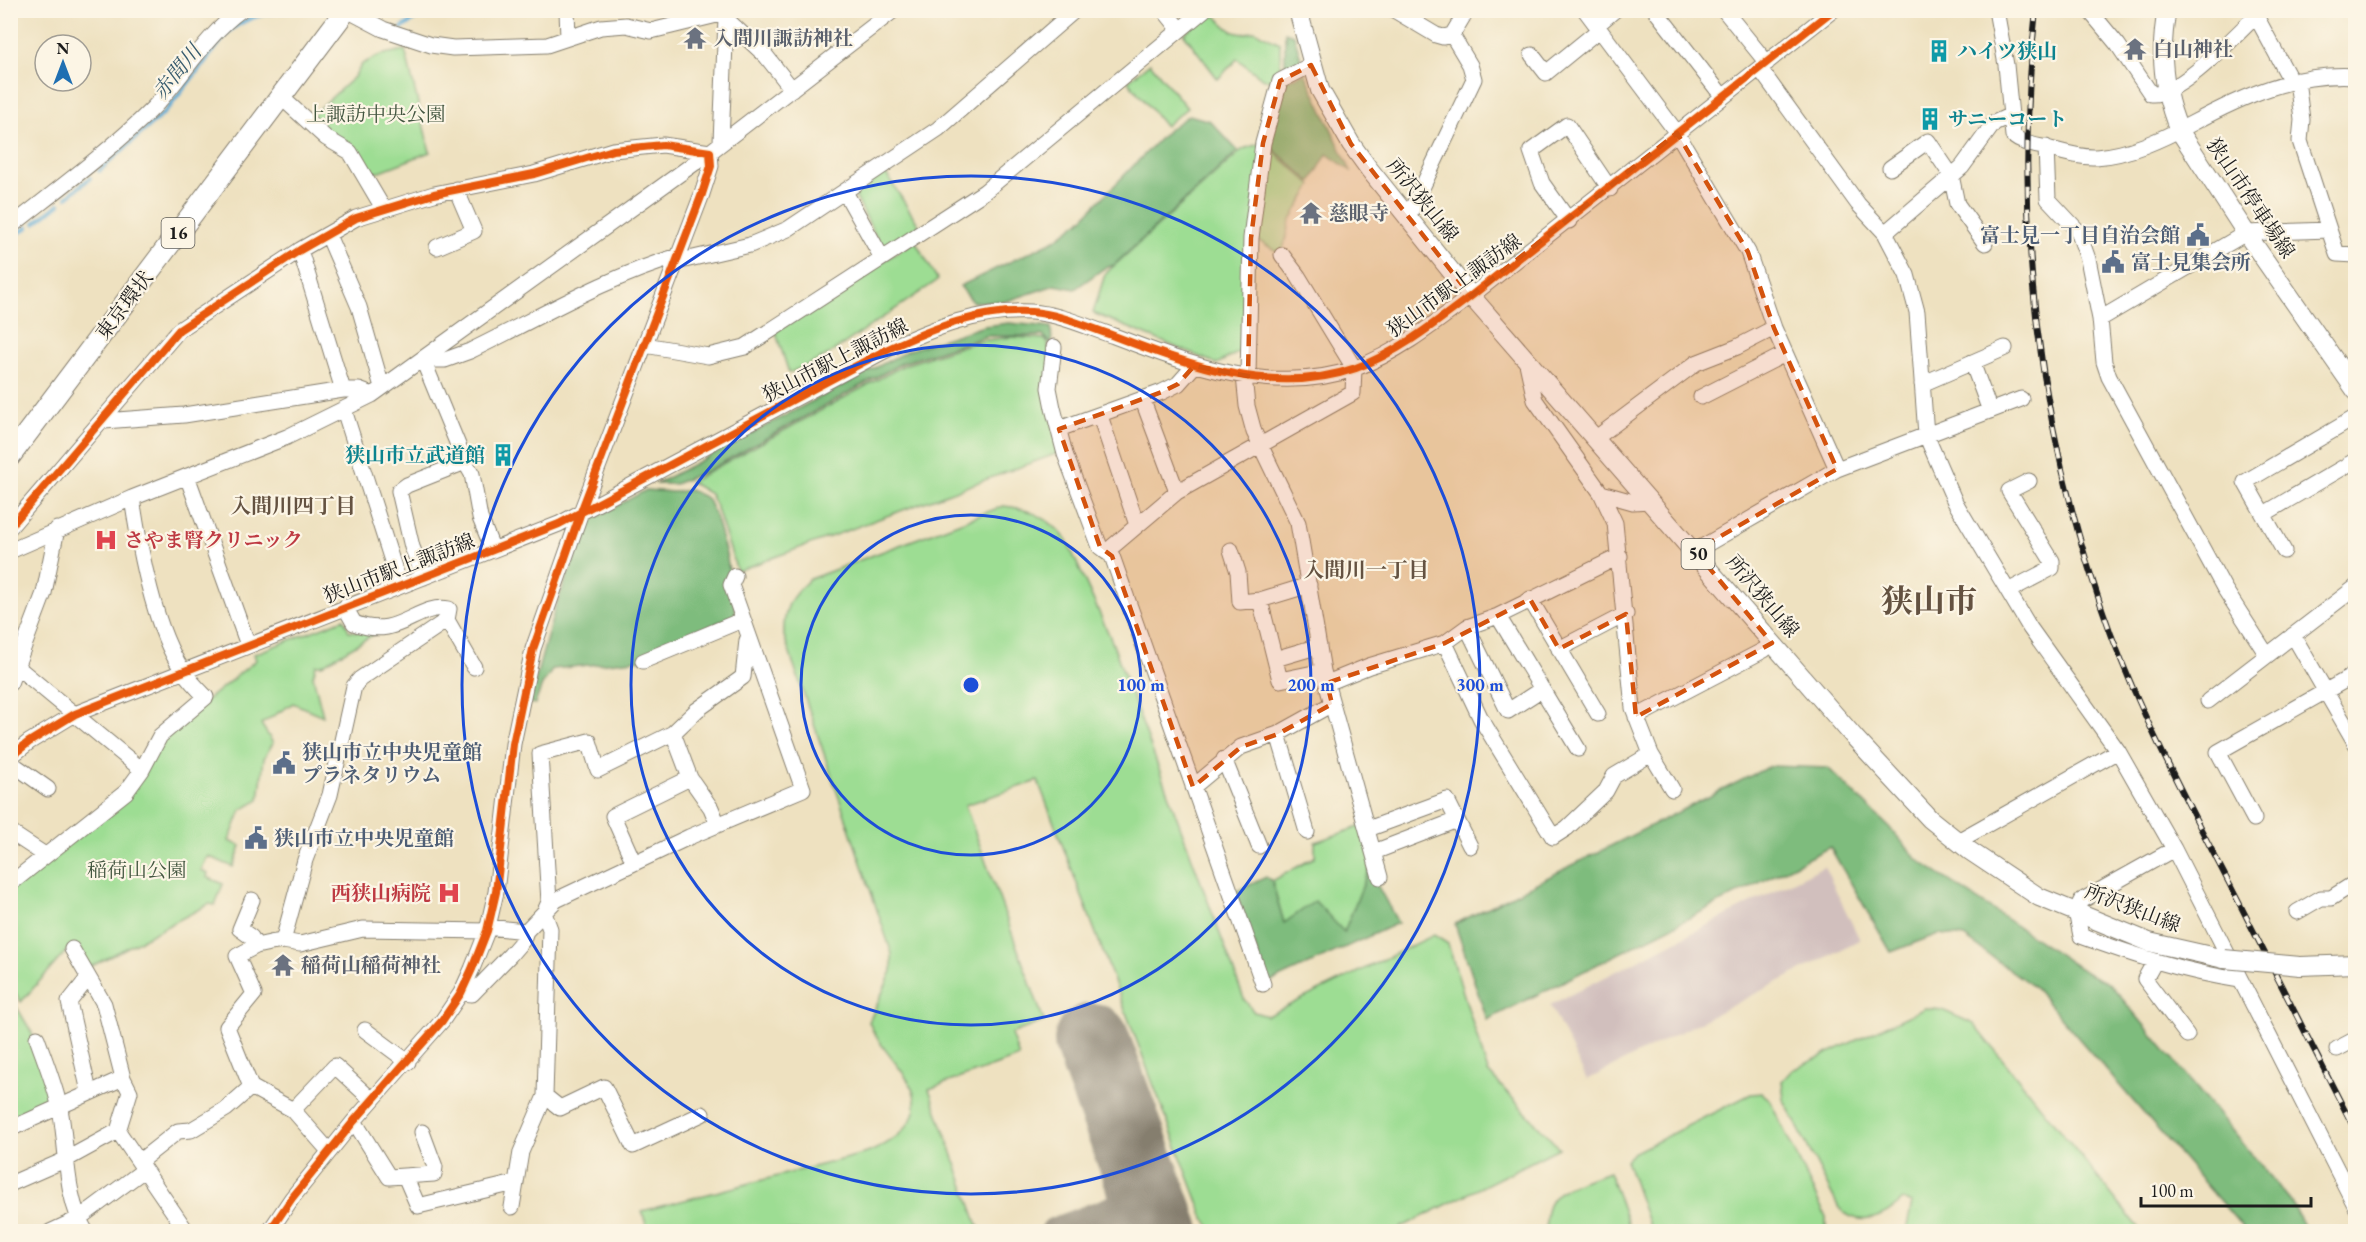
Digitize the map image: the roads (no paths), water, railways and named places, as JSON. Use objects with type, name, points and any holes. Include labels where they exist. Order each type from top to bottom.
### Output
[{"type":"highway","name":"東京環状","points":[[10,433],[331,10]]},
{"type":"highway","name":"東京環状","points":[[10,456],[347,10]]},
{"type":"main road","name":"所沢狭山線","points":[[1298,10],[1311,65],[1320,90],[1351,144],[1408,217],[1471,296],[1879,765],[1930,819],[2039,897],[2076,911],[2107,927],[2149,942],[2224,958],[2300,966],[2355,964]]},
{"type":"main road","name":"狭山市停車場線","points":[[2167,10],[2162,51],[2166,91],[2179,130],[2246,233],[2355,391]]},
{"type":"street","points":[[10,227],[151,110],[178,81],[206,41],[240,10]]},
{"type":"street","points":[[347,10],[383,29],[431,45],[453,48],[547,45],[615,25],[651,32],[722,14]]},
{"type":"street","points":[[567,10],[568,38]]},
{"type":"street","points":[[423,360],[445,360],[470,351],[634,272],[677,259],[750,245],[788,229],[938,129],[1075,10]]},
{"type":"street","points":[[1164,10],[1180,30]]},
{"type":"street","points":[[645,345],[708,356],[745,347],[783,320],[984,192],[1204,10]]},
{"type":"street","points":[[1394,10],[1417,15],[1436,34],[1443,37],[1452,35],[1467,10]]},
{"type":"street","points":[[1585,10],[1677,133],[1698,165],[1712,196],[1748,252],[1774,328],[1837,469]]},
{"type":"street","points":[[1532,55],[1546,73],[1615,10]]},
{"type":"street","points":[[1655,10],[1723,98]]},
{"type":"street","points":[[1724,10],[1858,204],[1885,233],[1907,274],[1912,290],[1923,384],[1926,435],[1955,502],[2030,628],[2118,751],[2174,849],[2355,1207]]},
{"type":"street","name":"狭山市駅上諏訪線","points":[[10,757],[75,714],[559,524],[916,335],[974,317],[1016,312],[1052,315],[1194,366],[1246,376],[1302,378],[1354,368],[1414,338],[1471,296],[1610,189],[1833,10]]},
{"type":"street","points":[[1996,10],[2006,65],[2013,136],[2020,142],[2077,155],[2110,155],[2179,130],[2257,92],[2294,81],[2355,76]]},
{"type":"street","points":[[2089,10],[2118,45],[2151,94],[2166,91],[2196,72],[2259,13],[2294,81],[2301,120],[2300,141],[2337,254],[2355,255]]},
{"type":"street","points":[[10,551],[132,498],[287,437],[344,410],[377,391],[715,147],[792,89],[885,13]]},
{"type":"street","points":[[722,14],[766,56],[792,89]]},
{"type":"street","points":[[269,1232],[329,1151],[442,1021],[461,993],[487,929],[499,873],[513,744],[523,692],[544,613],[708,177],[715,147],[722,14]]},
{"type":"street","points":[[1408,217],[1473,79],[1470,65],[1452,35]]},
{"type":"street","points":[[1311,65],[1280,81],[1263,143],[1251,238],[1247,405],[1259,444],[1294,511],[1325,677],[1380,878]]},
{"type":"street","points":[[280,96],[326,138],[350,152],[383,208]]},
{"type":"street","points":[[1885,233],[1962,167],[1994,123],[2011,115]]},
{"type":"street","points":[[1569,221],[1542,183],[1531,151],[1567,125],[1610,189]]},
{"type":"street","points":[[1890,168],[1928,141],[1952,176],[1957,204],[1985,243]]},
{"type":"street","points":[[10,527],[104,421],[179,330],[300,250],[356,218],[383,208],[456,189],[534,174],[629,148],[715,147]]},
{"type":"street","points":[[2046,147],[2048,199],[2078,231],[2088,259],[2100,319],[2104,362],[2109,377],[2224,588],[2267,655]]},
{"type":"street","points":[[437,247],[474,231],[456,189]]},
{"type":"street","points":[[845,192],[882,258]]},
{"type":"street","points":[[2100,319],[2246,233],[2329,230]]},
{"type":"street","points":[[328,235],[359,307],[377,391]]},
{"type":"street","points":[[300,250],[343,390]]},
{"type":"street","points":[[1106,552],[1177,492],[1353,393],[1354,368],[1298,276],[1282,255]]},
{"type":"street","points":[[1596,438],[1696,363],[1737,347],[1774,328]]},
{"type":"street","points":[[1054,347],[1049,388],[1059,429],[1100,547],[1112,556],[1263,984]]},
{"type":"street","points":[[1923,384],[2005,348]]},
{"type":"street","points":[[1701,397],[1785,354]]},
{"type":"street","points":[[1526,359],[1535,400],[1601,493],[1615,522],[1636,717],[1651,754],[1672,789]]},
{"type":"street","points":[[423,360],[472,474],[480,518],[493,550]]},
{"type":"street","points":[[1972,362],[1990,411]]},
{"type":"street","points":[[1059,429],[1143,401],[1178,384],[1194,366]]},
{"type":"street","points":[[104,421],[184,416],[343,390],[377,391]]},
{"type":"street","points":[[1695,551],[1837,469],[2021,399]]},
{"type":"street","points":[[1143,401],[1177,492]]},
{"type":"street","points":[[344,410],[400,586]]},
{"type":"street","points":[[1100,416],[1137,525]]},
{"type":"street","points":[[2284,551],[2245,482],[2355,417]]},
{"type":"street","points":[[2264,514],[2355,460]]},
{"type":"street","points":[[424,577],[412,547],[399,491],[407,485],[465,462]]},
{"type":"street","points":[[187,476],[248,645]]},
{"type":"street","points":[[2008,591],[2052,568],[2052,561],[2009,491],[2029,482]]},
{"type":"street","points":[[1601,493],[1633,502],[1650,501]]},
{"type":"street","points":[[10,884],[116,801],[142,770],[160,736],[206,697],[183,672],[167,639],[142,559],[132,498]]},
{"type":"street","points":[[10,683],[44,593],[57,529]]},
{"type":"street","points":[[1231,550],[1238,572],[1240,602],[1260,600],[1309,585]]},
{"type":"street","points":[[1260,600],[1280,680],[1325,677],[1445,643],[1467,627],[1498,616],[1620,556]]},
{"type":"street","points":[[461,993],[472,994],[523,940],[526,931],[556,900],[718,825],[803,789],[741,620],[731,585],[735,576]]},
{"type":"street","points":[[2208,701],[2355,587]]},
{"type":"street","points":[[1530,599],[1598,714]]},
{"type":"street","points":[[345,607],[354,623],[363,627],[387,629],[435,608],[449,609],[447,620],[474,667]]},
{"type":"street","points":[[1559,649],[1626,614]]},
{"type":"street","points":[[1498,616],[1578,749]]},
{"type":"street","points":[[283,941],[305,860],[330,795],[354,686],[360,678],[447,620]]},
{"type":"street","points":[[643,661],[741,620]]},
{"type":"street","points":[[1467,627],[1508,711],[1542,689]]},
{"type":"street","points":[[2293,635],[2355,744]]},
{"type":"street","points":[[512,1207],[521,1152],[545,1096],[550,929],[544,913],[549,902],[540,754],[589,741],[598,770],[673,733],[697,710],[743,677],[747,637]]},
{"type":"street","points":[[1445,643],[1480,719],[1553,837],[1567,828],[1606,791],[1614,776],[1651,754]]},
{"type":"street","points":[[1636,717],[1764,650],[1772,643]]},
{"type":"street","points":[[1275,659],[1319,646]]},
{"type":"street","points":[[16,666],[142,770]]},
{"type":"street","points":[[2254,819],[2218,752],[2355,674]]},
{"type":"street","points":[[1193,788],[1224,759],[1241,747],[1278,734],[1332,704]]},
{"type":"street","points":[[673,733],[690,778],[711,808],[718,825]]},
{"type":"street","points":[[1278,734],[1307,831]]},
{"type":"street","points":[[1958,841],[2118,751]]},
{"type":"street","points":[[1224,759],[1259,846]]},
{"type":"street","points":[[10,762],[48,789]]},
{"type":"street","points":[[634,863],[613,816],[690,778]]},
{"type":"street","points":[[1368,829],[1447,800],[1470,846]]},
{"type":"street","points":[[1374,852],[1457,820]]},
{"type":"street","points":[[10,832],[45,855]]},
{"type":"street","points":[[2174,849],[2081,901],[2076,911],[2081,936],[2155,961],[2240,980]]},
{"type":"street","points":[[2297,912],[2321,898],[2331,898],[2350,886],[2355,886]]},
{"type":"street","points":[[252,900],[240,929],[251,937],[256,946]]},
{"type":"street","points":[[329,1151],[293,1110],[251,1087],[227,1027],[254,994],[237,956],[256,946],[283,941],[300,944],[363,929],[526,931]]},
{"type":"street","points":[[12,1180],[67,1159],[118,1131],[130,1092],[123,1078],[104,1004],[72,949]]},
{"type":"street","points":[[2155,961],[2145,979],[2187,1035]]},
{"type":"street","points":[[88,978],[69,1002],[89,1092]]},
{"type":"street","points":[[365,1030],[408,1062]]},
{"type":"street","points":[[37,1038],[59,1107],[67,1159],[82,1226]]},
{"type":"street","points":[[2337,1049],[2355,1039]]},
{"type":"street","points":[[293,1110],[335,1066],[372,1100]]},
{"type":"street","points":[[10,1129],[123,1078]]},
{"type":"street","points":[[50,1232],[82,1226],[178,1131],[191,1130],[226,1109],[251,1087]]},
{"type":"street","points":[[545,1096],[560,1108],[604,1087],[633,1146],[702,1114]]},
{"type":"street","points":[[354,1121],[388,1177],[434,1174],[435,1167],[422,1132]]},
{"type":"street","points":[[118,1131],[187,1232]]},
{"type":"street","points":[[405,1176],[418,1206],[515,1183]]},
{"type":"waterway","name":"赤間川","points":[[402,28],[428,10]]},
{"type":"waterway","name":"赤間川","points":[[99,171],[166,111],[229,31],[256,16],[286,11]]},
{"type":"waterway","name":"赤間川","points":[[67,197],[90,178]]},
{"type":"waterway","name":"赤間川","points":[[35,223],[59,204]]},
{"type":"waterway","name":"赤間川","points":[[10,238],[28,227]]},
{"type":"railway","points":[[2036,10],[2029,89],[2027,169],[2030,248],[2037,326],[2049,405],[2065,482],[2086,559],[2111,634],[2152,731],[2356,1132]]},
{"type":"place","name":"入間川諏訪神社","points":[[695,38]]},
{"type":"place","name":"白山神社","points":[[2135,49]]},
{"type":"place","name":"ハイツ狭山","points":[[1939,51]]},
{"type":"place","name":"サニーコート","points":[[1930,119]]},
{"type":"place","name":"慈眼寺","points":[[1311,213]]},
{"type":"place","name":"富士見一丁目自治会館","points":[[2198,235]]},
{"type":"place","name":"富士見集会所","points":[[2113,262]]},
{"type":"place","name":"狭山市立武道館","points":[[503,455]]},
{"type":"place","name":"さやま腎クリニック","points":[[106,540]]},
{"type":"place","name":"狭山市立中央児童館 プラネタリウム","points":[[284,763]]},
{"type":"place","name":"狭山市立中央児童館","points":[[256,838]]},
{"type":"place","name":"西狭山病院","points":[[449,893]]},
{"type":"place","name":"稲荷山稲荷神社","points":[[283,965]]},
{"type":"district","name":"入間川四丁目","points":[[293,506]]},
{"type":"district","name":"入間川一丁目","points":[[1366,570]]},
{"type":"district","name":"狭山市","points":[[1929,601]]},
{"type":"park label","name":"上諏訪中央公園","points":[[376,114]]},
{"type":"park label","name":"稲荷山公園","points":[[137,870]]}]
